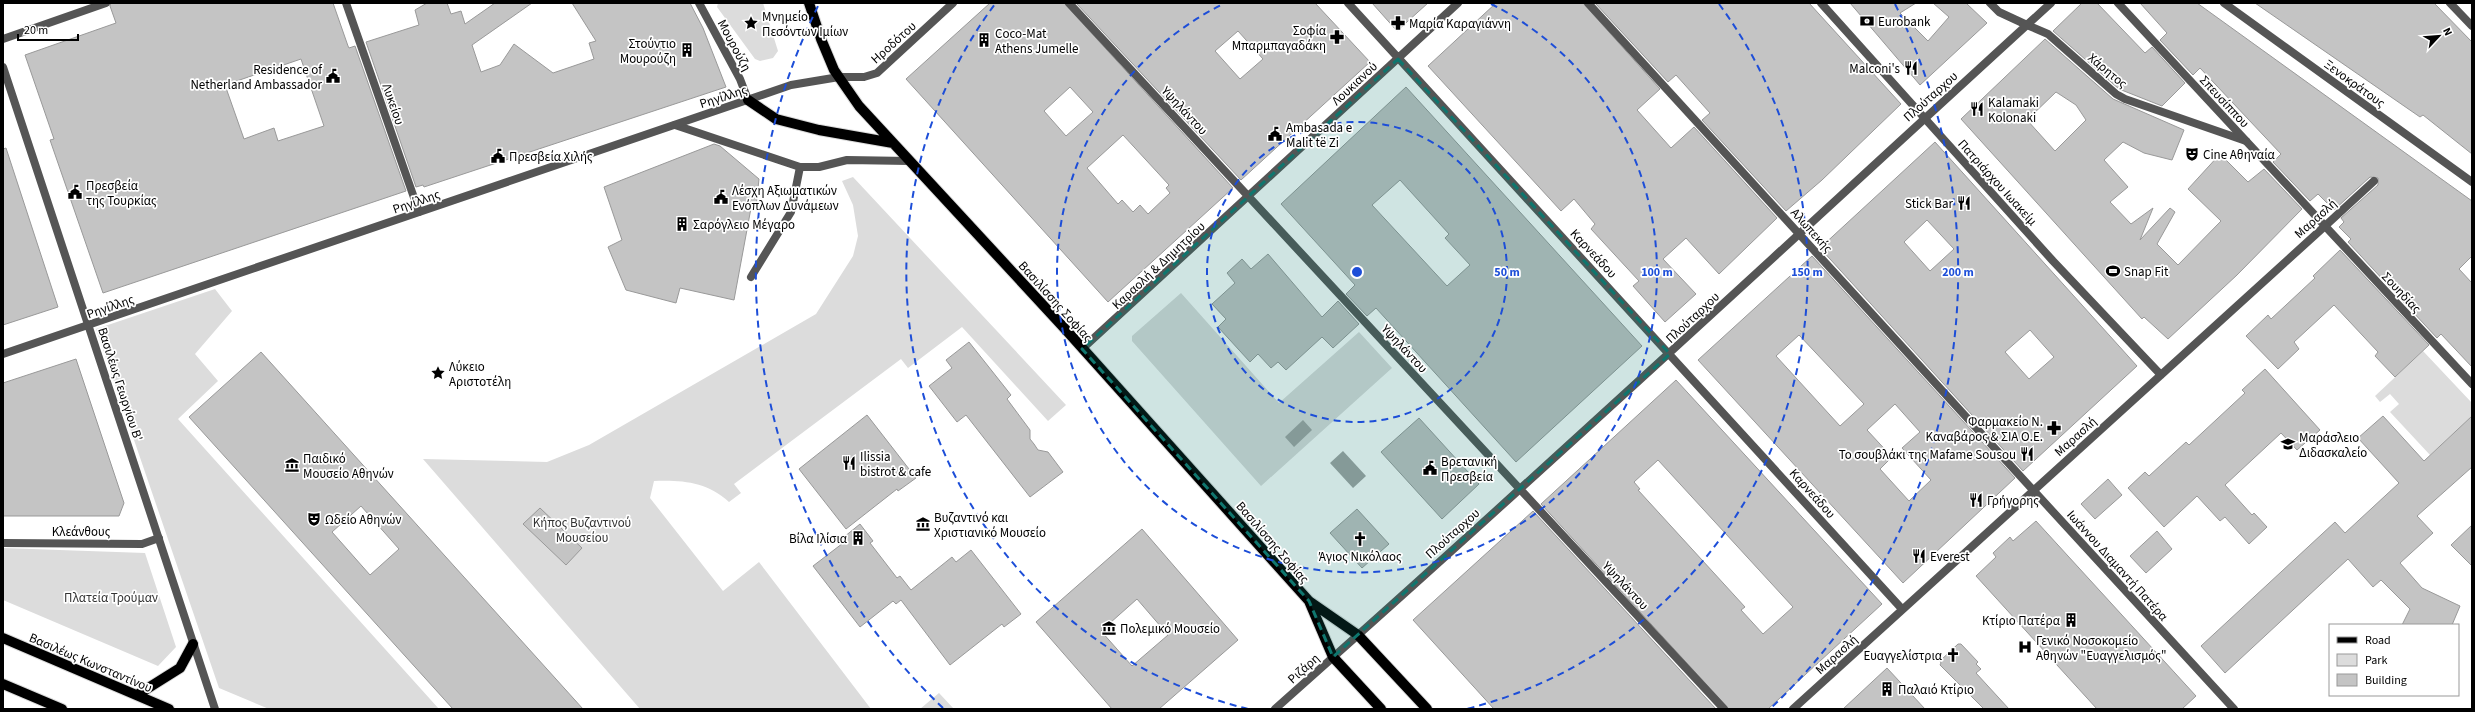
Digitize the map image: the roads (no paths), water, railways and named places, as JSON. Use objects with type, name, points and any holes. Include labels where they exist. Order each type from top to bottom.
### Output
[{"type":"main road","name":"Βασιλίσσης Σοφίας","points":[[809,3],[821,39],[839,78],[859,106],[1082,349],[1309,602],[1358,635],[1427,709]]},
{"type":"main road","points":[[748,100],[776,119],[819,130],[893,143]]},
{"type":"main road","name":"Βασιλίσσης Σοφίας","points":[[1309,602],[1333,657],[1381,709]]},
{"type":"main road","name":"Βασιλέως Κωνσταντίνου","points":[[3,638],[169,709]]},
{"type":"main road","points":[[137,695],[180,668],[193,644]]},
{"type":"main road","points":[[3,684],[62,709]]},
{"type":"street","points":[[3,39],[106,3]]},
{"type":"street","name":"Λυκείου","points":[[346,3],[419,212]]},
{"type":"street","name":"Μουρούζη","points":[[699,3],[740,79],[748,100]]},
{"type":"street","name":"Ηροδότου","points":[[839,78],[864,77],[877,73],[953,3]]},
{"type":"street","name":"Υψηλάντου","points":[[1069,3],[1724,709]]},
{"type":"street","name":"Καρνεάδου","points":[[1348,3],[1902,609]]},
{"type":"street","name":"Λουκιανού","points":[[1249,197],[1458,3]]},
{"type":"street","name":"Αλωπεκής","points":[[1588,3],[2034,490]]},
{"type":"street","name":"Πατριάρχου Ιωακείμ","points":[[1821,3],[1923,118],[2161,375]]},
{"type":"street","name":"Χάρητος","points":[[1990,3],[1998,12],[2048,34],[2116,94],[2126,100],[2246,141]]},
{"type":"street","name":"Πλούταρχου","points":[[1347,644],[1670,354],[1923,118],[2051,3]]},
{"type":"street","name":"Σπευσίππου","points":[[2118,3],[2315,215]]},
{"type":"street","name":"Ξενοκράτους","points":[[2224,3],[2472,182]]},
{"type":"street","points":[[2450,3],[2472,26]]},
{"type":"street","name":"Βασιλέως Γεωργίου Β'","points":[[3,67],[90,325],[214,709]]},
{"type":"street","name":"Ρηγίλλης","points":[[3,354],[801,82],[839,78]]},
{"type":"street","points":[[675,125],[800,167],[818,167],[847,160],[910,161]]},
{"type":"street","points":[[751,277],[791,212],[800,167]]},
{"type":"street","name":"Μαρασλή","points":[[1793,709],[2374,181]]},
{"type":"street","name":"Καραολή & Δημητρίου","points":[[1082,349],[1249,197]]},
{"type":"street","name":"Σουηδίας","points":[[2315,215],[2472,384]]},
{"type":"street","name":"Ιωάννου Διαμαντή Πατέρα","points":[[2034,490],[2234,709]]},
{"type":"street","name":"Κλεάνθους","points":[[3,543],[142,544],[159,538]]},
{"type":"street","name":"Ριζάρη","points":[[1275,709],[1347,644]]},
{"type":"place","name":"Eurobank","points":[[1867,21]]},
{"type":"place","name":"Μνημείο Πεσόντων Ιμίων","points":[[751,23]]},
{"type":"place","name":"Μαρία Καραγιάννη","points":[[1398,23]]},
{"type":"place","name":"Σοφία Μπαρμπαγαδάκη","points":[[1337,37]]},
{"type":"place","name":"Coco-Mat Athens Jumelle","points":[[984,40]]},
{"type":"place","name":"Στούντιο Μουρούζη","points":[[687,50]]},
{"type":"place","name":"Malconi's","points":[[1911,68]]},
{"type":"place","name":"Residence of Netherland Ambassador","points":[[333,76]]},
{"type":"place","name":"Kalamaki Kolonaki","points":[[1977,109]]},
{"type":"place","name":"Ambasada e Malit të Zi","points":[[1275,134]]},
{"type":"place","name":"Cine Αθηναία","points":[[2192,154]]},
{"type":"place","name":"Πρεσβεία Χιλής","points":[[498,156]]},
{"type":"place","name":"Πρεσβεία της Τουρκίας","points":[[75,192]]},
{"type":"place","name":"Λέσχη Αξιωματικών Ενόπλων Δυνάμεων","points":[[721,197]]},
{"type":"place","name":"Stick Bar","points":[[1964,203]]},
{"type":"place","name":"Σαρόγλειο Μέγαρο","points":[[682,224]]},
{"type":"place","name":"Snap Fit","points":[[2113,271]]},
{"type":"place","name":"Λύκειο Αριστοτέλη","points":[[438,373]]},
{"type":"place","name":"Φαρμακείο Ν. Καναβάρος & ΣΙΑ Ο.Ε.","points":[[2054,428]]},
{"type":"place","name":"Μαράσλειο Διδασκαλείο","points":[[2288,444]]},
{"type":"place","name":"Το σουβλάκι της Mafame Sousou","points":[[2027,454]]},
{"type":"place","name":"Ilissia bistrot & cafe","points":[[849,463]]},
{"type":"place","name":"Παιδικό Μουσείο Αθηνών","points":[[292,465]]},
{"type":"place","name":"Βρετανική Πρεσβεία","points":[[1430,468]]},
{"type":"place","name":"Γρήγορης","points":[[1976,500]]},
{"type":"place","name":"Ωδείο Αθηνών","points":[[314,519]]},
{"type":"place","name":"Βυζαντινό και Χριστιανικό Μουσείο","points":[[923,524]]},
{"type":"place","name":"Βίλα Ιλίσια","points":[[858,538]]},
{"type":"place","name":"Άγιος Νικόλαος","points":[[1360,539]]},
{"type":"place","name":"Everest","points":[[1919,556]]},
{"type":"place","name":"Κτίριο Πατέρα","points":[[2071,620]]},
{"type":"place","name":"Πολεμικό Μουσείο","points":[[1109,628]]},
{"type":"place","name":"Γενικό Νοσοκομείο Αθηνών \"Ευαγγελισμός\"","points":[[2025,647]]},
{"type":"place","name":"Ευαγγελίστρια","points":[[1953,655]]},
{"type":"place","name":"Παλαιό Κτίριο","points":[[1887,689]]},
{"type":"park label","name":"Κήπος Βυζαντινού Μουσείου","points":[[582,530]]},
{"type":"park label","name":"Πλατεία Τρούμαν","points":[[111,597]]}]
